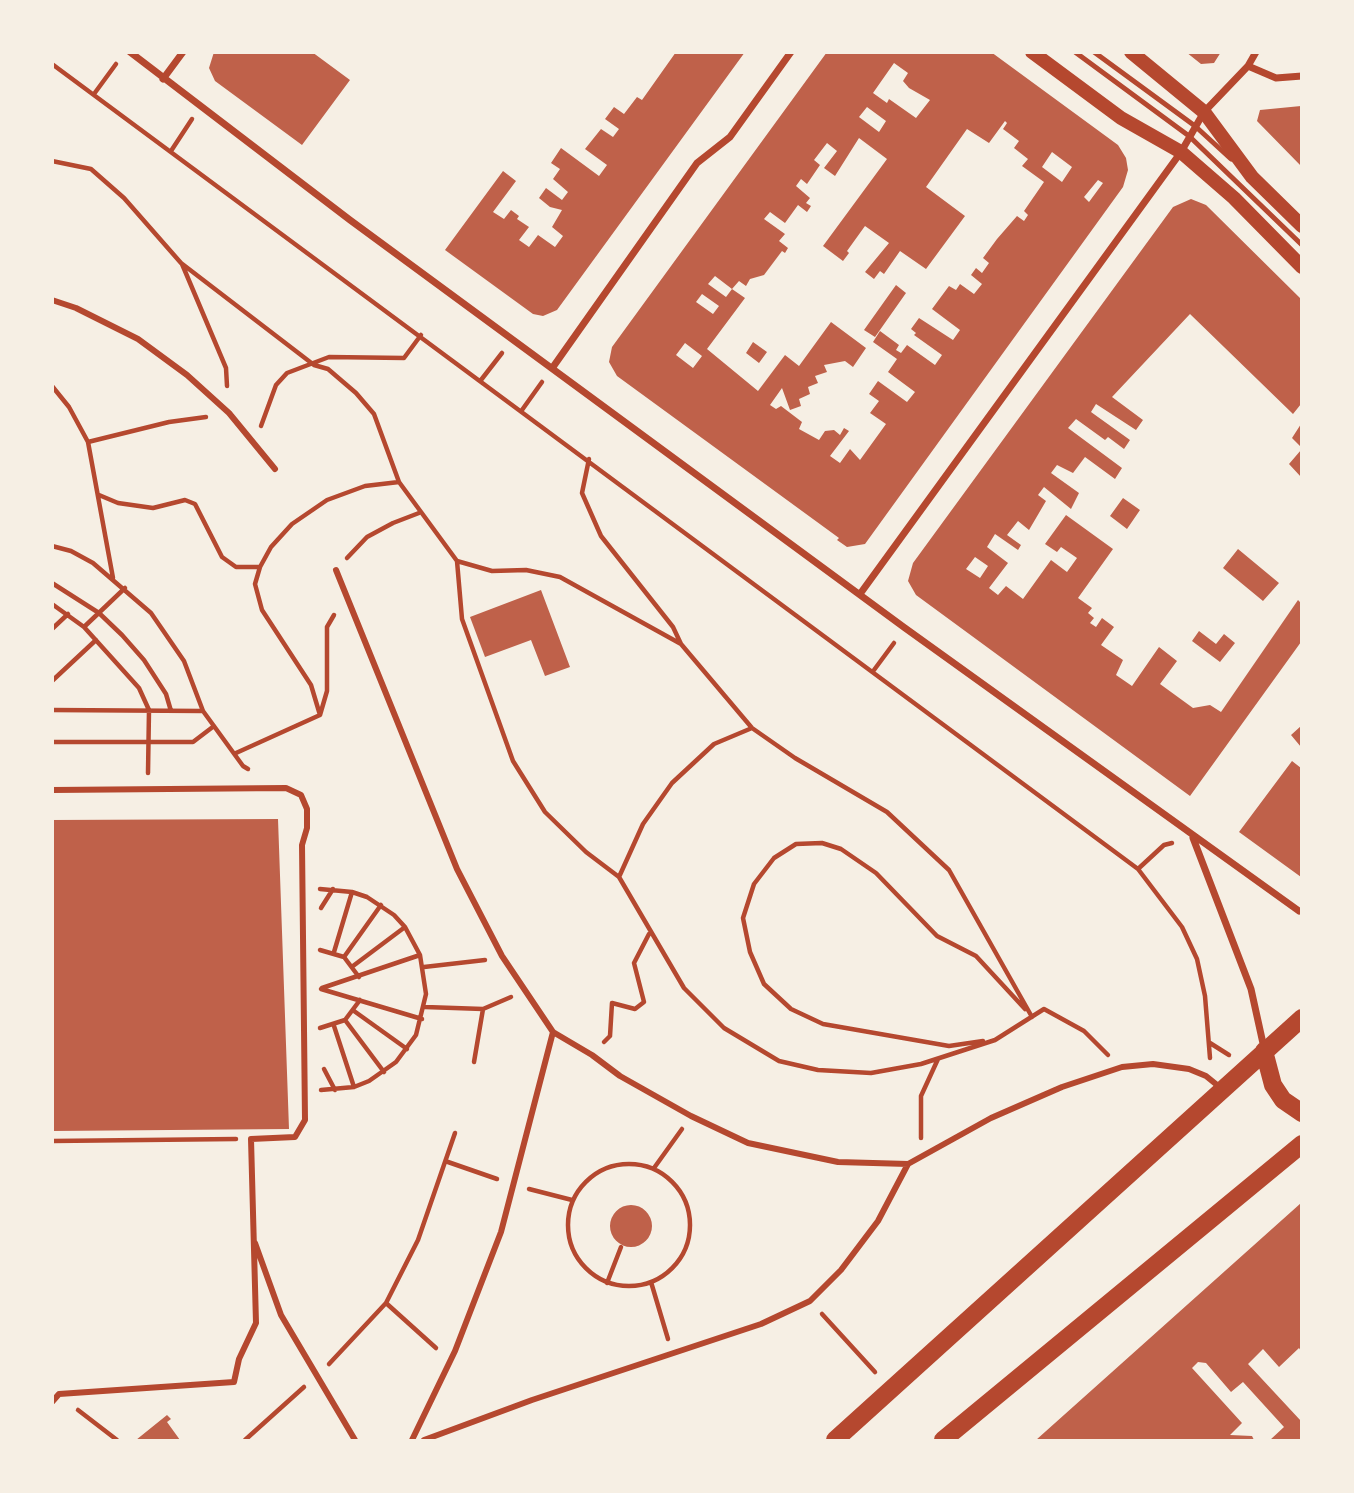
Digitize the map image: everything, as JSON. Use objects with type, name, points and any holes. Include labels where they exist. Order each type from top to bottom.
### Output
[{"type":"main road","points":[[1032,52],[1121,118],[1181,152],[1234,198],[1301,267]]},
{"type":"main road","points":[[1131,52],[1204,112],[1252,177],[1301,226]]},
{"type":"main road","points":[[835,1440],[1301,1018]]},
{"type":"main road","points":[[1264,1051],[1273,1085],[1283,1100],[1301,1113]]},
{"type":"main road","points":[[943,1440],[1301,1144]]},
{"type":"street","points":[[130,52],[200,107],[905,628],[1299,911]]},
{"type":"street","points":[[163,79],[183,52]]},
{"type":"street","points":[[553,367],[697,163],[730,137],[791,52]]},
{"type":"street","points":[[860,594],[1181,152],[1204,112],[1248,66],[1256,52]]},
{"type":"street","points":[[1248,66],[1276,78],[1301,76]]},
{"type":"street","points":[[52,300],[76,308],[138,339],[229,413],[257,443],[275,469]]},
{"type":"street","points":[[336,570],[433,813],[502,956],[553,1032],[592,1055],[620,1076],[691,1116],[748,1143],[838,1162],[908,1164],[991,1118],[1062,1087],[1122,1067],[1153,1064],[1189,1069],[1206,1076],[1223,1090]]},
{"type":"street","points":[[52,790],[286,788],[301,795],[307,809],[307,828],[302,845],[305,1120],[295,1137],[251,1139],[256,1323],[239,1359],[234,1382],[59,1394],[52,1402]]},
{"type":"street","points":[[1193,837],[1251,989],[1264,1051]]},
{"type":"street","points":[[412,1440],[455,1351],[500,1232],[553,1032]]},
{"type":"street","points":[[424,1440],[671,1352],[761,1324],[810,1301],[841,1270],[878,1221],[908,1164]]},
{"type":"street","points":[[253,1238],[281,1315],[355,1440]]},
{"type":"lane","points":[[1075,52],[1189,136],[1301,245]]},
{"type":"lane","points":[[1094,52],[1195,126],[1252,177]]},
{"type":"path","points":[[94,94],[117,63]]},
{"type":"path","points":[[52,64],[874,670],[1138,869],[1182,928],[1197,958],[1205,996],[1210,1062],[1223,1090]]},
{"type":"path","points":[[171,151],[200,107]]},
{"type":"path","points":[[52,161],[91,169],[124,198],[181,263],[314,365],[328,369],[356,393],[374,414],[386,439],[399,482],[419,513],[457,561],[462,619],[513,761],[545,812],[586,852],[619,877],[649,933],[684,988],[724,1028],[779,1061],[818,1070],[872,1073],[939,1058],[995,1040],[1044,1009],[1084,1031],[1122,1067]]},
{"type":"path","points":[[88,442],[169,422],[229,413],[226,368],[181,263]]},
{"type":"path","points":[[257,443],[267,403],[275,385],[287,373],[314,365],[329,357],[404,358],[421,335]]},
{"type":"path","points":[[481,380],[513,338]]},
{"type":"path","points":[[522,410],[553,367]]},
{"type":"path","points":[[52,387],[69,407],[88,442],[113,578]]},
{"type":"path","points":[[589,459],[582,493],[601,536],[673,628],[681,644],[752,728],[795,758],[887,812],[949,870],[1032,1017]]},
{"type":"path","points":[[320,715],[311,685],[262,610],[256,584],[260,567],[271,547],[292,524],[327,500],[365,486],[399,482]]},
{"type":"path","points":[[99,495],[118,503],[153,508],[185,500],[195,504],[222,558],[236,567],[260,567]]},
{"type":"path","points":[[336,570],[367,537],[419,513]]},
{"type":"path","points":[[52,546],[71,551],[125,588],[169,634],[184,661],[203,711],[243,766],[286,788]]},
{"type":"path","points":[[457,561],[492,571],[526,570],[560,577],[681,644]]},
{"type":"path","points":[[52,583],[99,613],[144,660],[166,694],[170,711]]},
{"type":"path","points":[[84,626],[125,588]]},
{"type":"path","points":[[52,604],[84,626],[139,688],[149,710],[149,763]]},
{"type":"path","points":[[52,629],[68,614]]},
{"type":"path","points":[[236,753],[320,715],[327,691],[327,627]]},
{"type":"path","points":[[874,670],[905,628]]},
{"type":"path","points":[[52,681],[96,640]]},
{"type":"path","points":[[52,710],[203,711]]},
{"type":"path","points":[[52,742],[194,742],[214,726]]},
{"type":"path","points":[[619,877],[642,824],[672,783],[714,744],[752,728]]},
{"type":"path","points":[[1138,869],[1164,845],[1193,837]]},
{"type":"path","points":[[995,1040],[949,1046],[823,1024],[791,1009],[764,984],[750,952],[743,918],[754,884],[774,858],[796,844],[822,843],[841,849],[876,873],[937,936],[976,956],[1032,1017]]},
{"type":"path","points":[[302,889],[352,891],[381,905],[405,927],[421,955],[425,1007],[407,1049],[384,1072],[354,1087],[304,1090]]},
{"type":"path","points":[[334,952],[352,891]]},
{"type":"path","points":[[344,957],[381,905]]},
{"type":"path","points":[[353,966],[405,927]]},
{"type":"path","points":[[592,1055],[610,1036],[612,1003],[635,1009],[644,1002],[635,963],[649,933]]},
{"type":"path","points":[[319,950],[334,952],[344,957],[359,977]]},
{"type":"path","points":[[303,989],[320,988],[359,977],[421,955]]},
{"type":"path","points":[[424,967],[473,964],[502,956]]},
{"type":"path","points":[[320,988],[422,1019]]},
{"type":"path","points":[[425,1007],[483,1009],[524,991]]},
{"type":"path","points":[[320,1028],[334,1026],[345,1020],[360,1000]]},
{"type":"path","points":[[474,1062],[483,1009]]},
{"type":"path","points":[[354,1011],[407,1049]]},
{"type":"path","points":[[345,1020],[384,1072]]},
{"type":"path","points":[[334,1026],[354,1087]]},
{"type":"path","points":[[921,1157],[922,1096],[939,1058]]},
{"type":"path","points":[[654,1168],[691,1116]]},
{"type":"path","points":[[245,1440],[318,1375],[386,1303],[418,1240],[448,1162],[455,1133]]},
{"type":"path","points":[[52,1141],[251,1139]]},
{"type":"path","points":[[448,1162],[514,1185],[572,1200]]},
{"type":"path","points":[[622,1163],[654,1168],[668,1176],[687,1202],[690,1234],[677,1264],[651,1282],[622,1286],[607,1283],[593,1275],[572,1249],[568,1233],[572,1200],[586,1181],[607,1167],[622,1163]]},
{"type":"path","points":[[607,1283],[621,1247]]},
{"type":"path","points":[[651,1282],[671,1352]]},
{"type":"path","points":[[810,1301],[892,1391]]},
{"type":"path","points":[[386,1303],[445,1355]]},
{"type":"path","points":[[59,1394],[117,1440]]},
{"type":"building","points":[[214,52],[312,52],[350,80],[302,145],[215,81],[209,68]]},
{"type":"building","points":[[676,52],[745,52],[557,310],[543,316],[533,314],[445,250],[503,171],[516,181],[493,212],[504,219],[511,210],[519,216],[517,219],[529,227],[519,240],[529,247],[538,235],[555,247],[563,236],[552,227],[562,210],[550,207],[539,198],[546,188],[562,200],[568,192],[553,179],[560,169],[551,163],[561,148],[599,176],[607,165],[585,149],[601,129],[613,137],[619,129],[605,119],[614,107],[624,114],[637,97],[642,100]]},
{"type":"building","points":[[827,52],[991,52],[1118,145],[1126,158],[1128,170],[1123,187],[865,544],[847,547],[837,540],[839,538],[617,376],[609,362],[612,347]],"holes":[[[894,63],[908,73],[903,81],[909,88],[930,100],[916,118],[889,99],[887,103],[873,93]],[[867,107],[886,121],[879,132],[859,117]],[[1005,121],[1007,123],[1003,129],[1019,141],[1014,148],[1028,159],[1022,166],[1044,182],[1024,211],[1028,215],[1024,221],[1017,216],[983,258],[989,263],[982,273],[976,268],[971,275],[982,284],[974,294],[960,284],[956,290],[949,286],[932,309],[960,330],[953,340],[919,318],[911,329],[916,333],[914,335],[942,355],[935,365],[907,345],[901,353],[896,350],[899,345],[880,331],[873,342],[897,359],[888,372],[915,392],[907,402],[878,381],[869,394],[879,401],[870,413],[886,424],[860,460],[850,449],[840,463],[830,456],[849,431],[844,428],[840,435],[834,430],[825,431],[819,440],[799,429],[802,422],[781,406],[776,409],[770,405],[782,388],[790,410],[801,406],[799,399],[810,394],[808,387],[818,383],[815,376],[827,372],[824,365],[845,361],[853,367],[866,348],[831,322],[799,366],[785,355],[758,391],[707,349],[745,298],[732,289],[739,281],[746,286],[750,279],[764,275],[782,251],[785,253],[788,248],[779,241],[785,234],[764,219],[770,212],[785,223],[798,205],[807,212],[811,206],[806,203],[810,198],[796,186],[801,179],[807,184],[820,165],[814,160],[827,143],[837,151],[824,168],[835,176],[859,138],[887,159],[823,246],[843,261],[865,226],[889,243],[865,272],[874,279],[880,271],[884,274],[900,251],[926,269],[965,216],[926,187],[967,129],[989,143]],[[1052,152],[1072,167],[1062,182],[1042,167]],[[1098,180],[1103,183],[1089,202],[1084,197]],[[715,276],[732,289],[726,297],[708,284]],[[702,294],[719,306],[713,314],[696,302]],[[685,343],[702,356],[693,368],[676,355]]]},
{"type":"building","points":[[1186,52],[1221,52],[1214,63],[1201,64]]},
{"type":"building","points":[[1301,106],[1301,166],[1257,121],[1260,110]]},
{"type":"building","points":[[1191,199],[1206,205],[1301,299],[1301,404],[1293,414],[1190,314],[1112,397],[1143,420],[1136,430],[1096,404],[1091,412],[1130,440],[1124,449],[1108,437],[1105,440],[1076,419],[1068,428],[1122,468],[1115,479],[1085,457],[1073,473],[1057,465],[1051,473],[1079,493],[1071,509],[1044,487],[1038,495],[1046,501],[1029,530],[1018,521],[1007,535],[1021,545],[1018,550],[995,534],[987,547],[1008,563],[989,588],[998,595],[1006,586],[1023,599],[1051,560],[1067,572],[1077,558],[1061,547],[1057,552],[1045,544],[1066,515],[1113,549],[1078,598],[1092,608],[1088,613],[1094,618],[1090,623],[1096,627],[1102,618],[1114,627],[1101,645],[1123,660],[1116,675],[1132,686],[1159,647],[1177,661],[1160,684],[1193,708],[1210,705],[1221,712],[1298,600],[1301,603],[1301,642],[1190,796],[916,595],[908,581],[913,563],[1173,207]],"holes":[[[975,557],[988,566],[980,578],[966,569]]]},
{"type":"building","points":[[896,285],[906,293],[875,337],[864,330]]},
{"type":"building","points":[[753,342],[767,352],[759,363],[746,353]]},
{"type":"building","points":[[1301,424],[1301,447],[1292,438]]},
{"type":"building","points":[[1301,450],[1301,477],[1289,464]]},
{"type":"building","points":[[1123,498],[1140,510],[1127,529],[1110,516]]},
{"type":"building","points":[[1238,549],[1279,583],[1263,601],[1223,568]]},
{"type":"building","points":[[541,590],[570,667],[545,676],[531,640],[485,657],[470,617]]},
{"type":"building","points":[[1199,631],[1216,644],[1224,634],[1235,643],[1220,662],[1192,641]]},
{"type":"building","points":[[1301,726],[1301,747],[1291,735]]},
{"type":"building","points":[[1292,761],[1301,768],[1301,877],[1239,832]]},
{"type":"building","points":[[278,819],[289,1129],[52,1131],[52,820]]},
{"type":"building","points":[[1301,1203],[1301,1351],[1299,1348],[1279,1367],[1263,1349],[1248,1364],[1301,1421],[1301,1440],[1270,1440],[1284,1427],[1243,1382],[1231,1392],[1206,1363],[1198,1362],[1192,1368],[1242,1423],[1230,1435],[1252,1436],[1254,1440],[1036,1440]]},
{"type":"building","points":[[631,1205],[646,1211],[652,1226],[646,1241],[631,1247],[616,1241],[610,1226],[616,1211]]},
{"type":"building","points":[[167,1415],[171,1419],[167,1422],[180,1440],[136,1440]]}]
